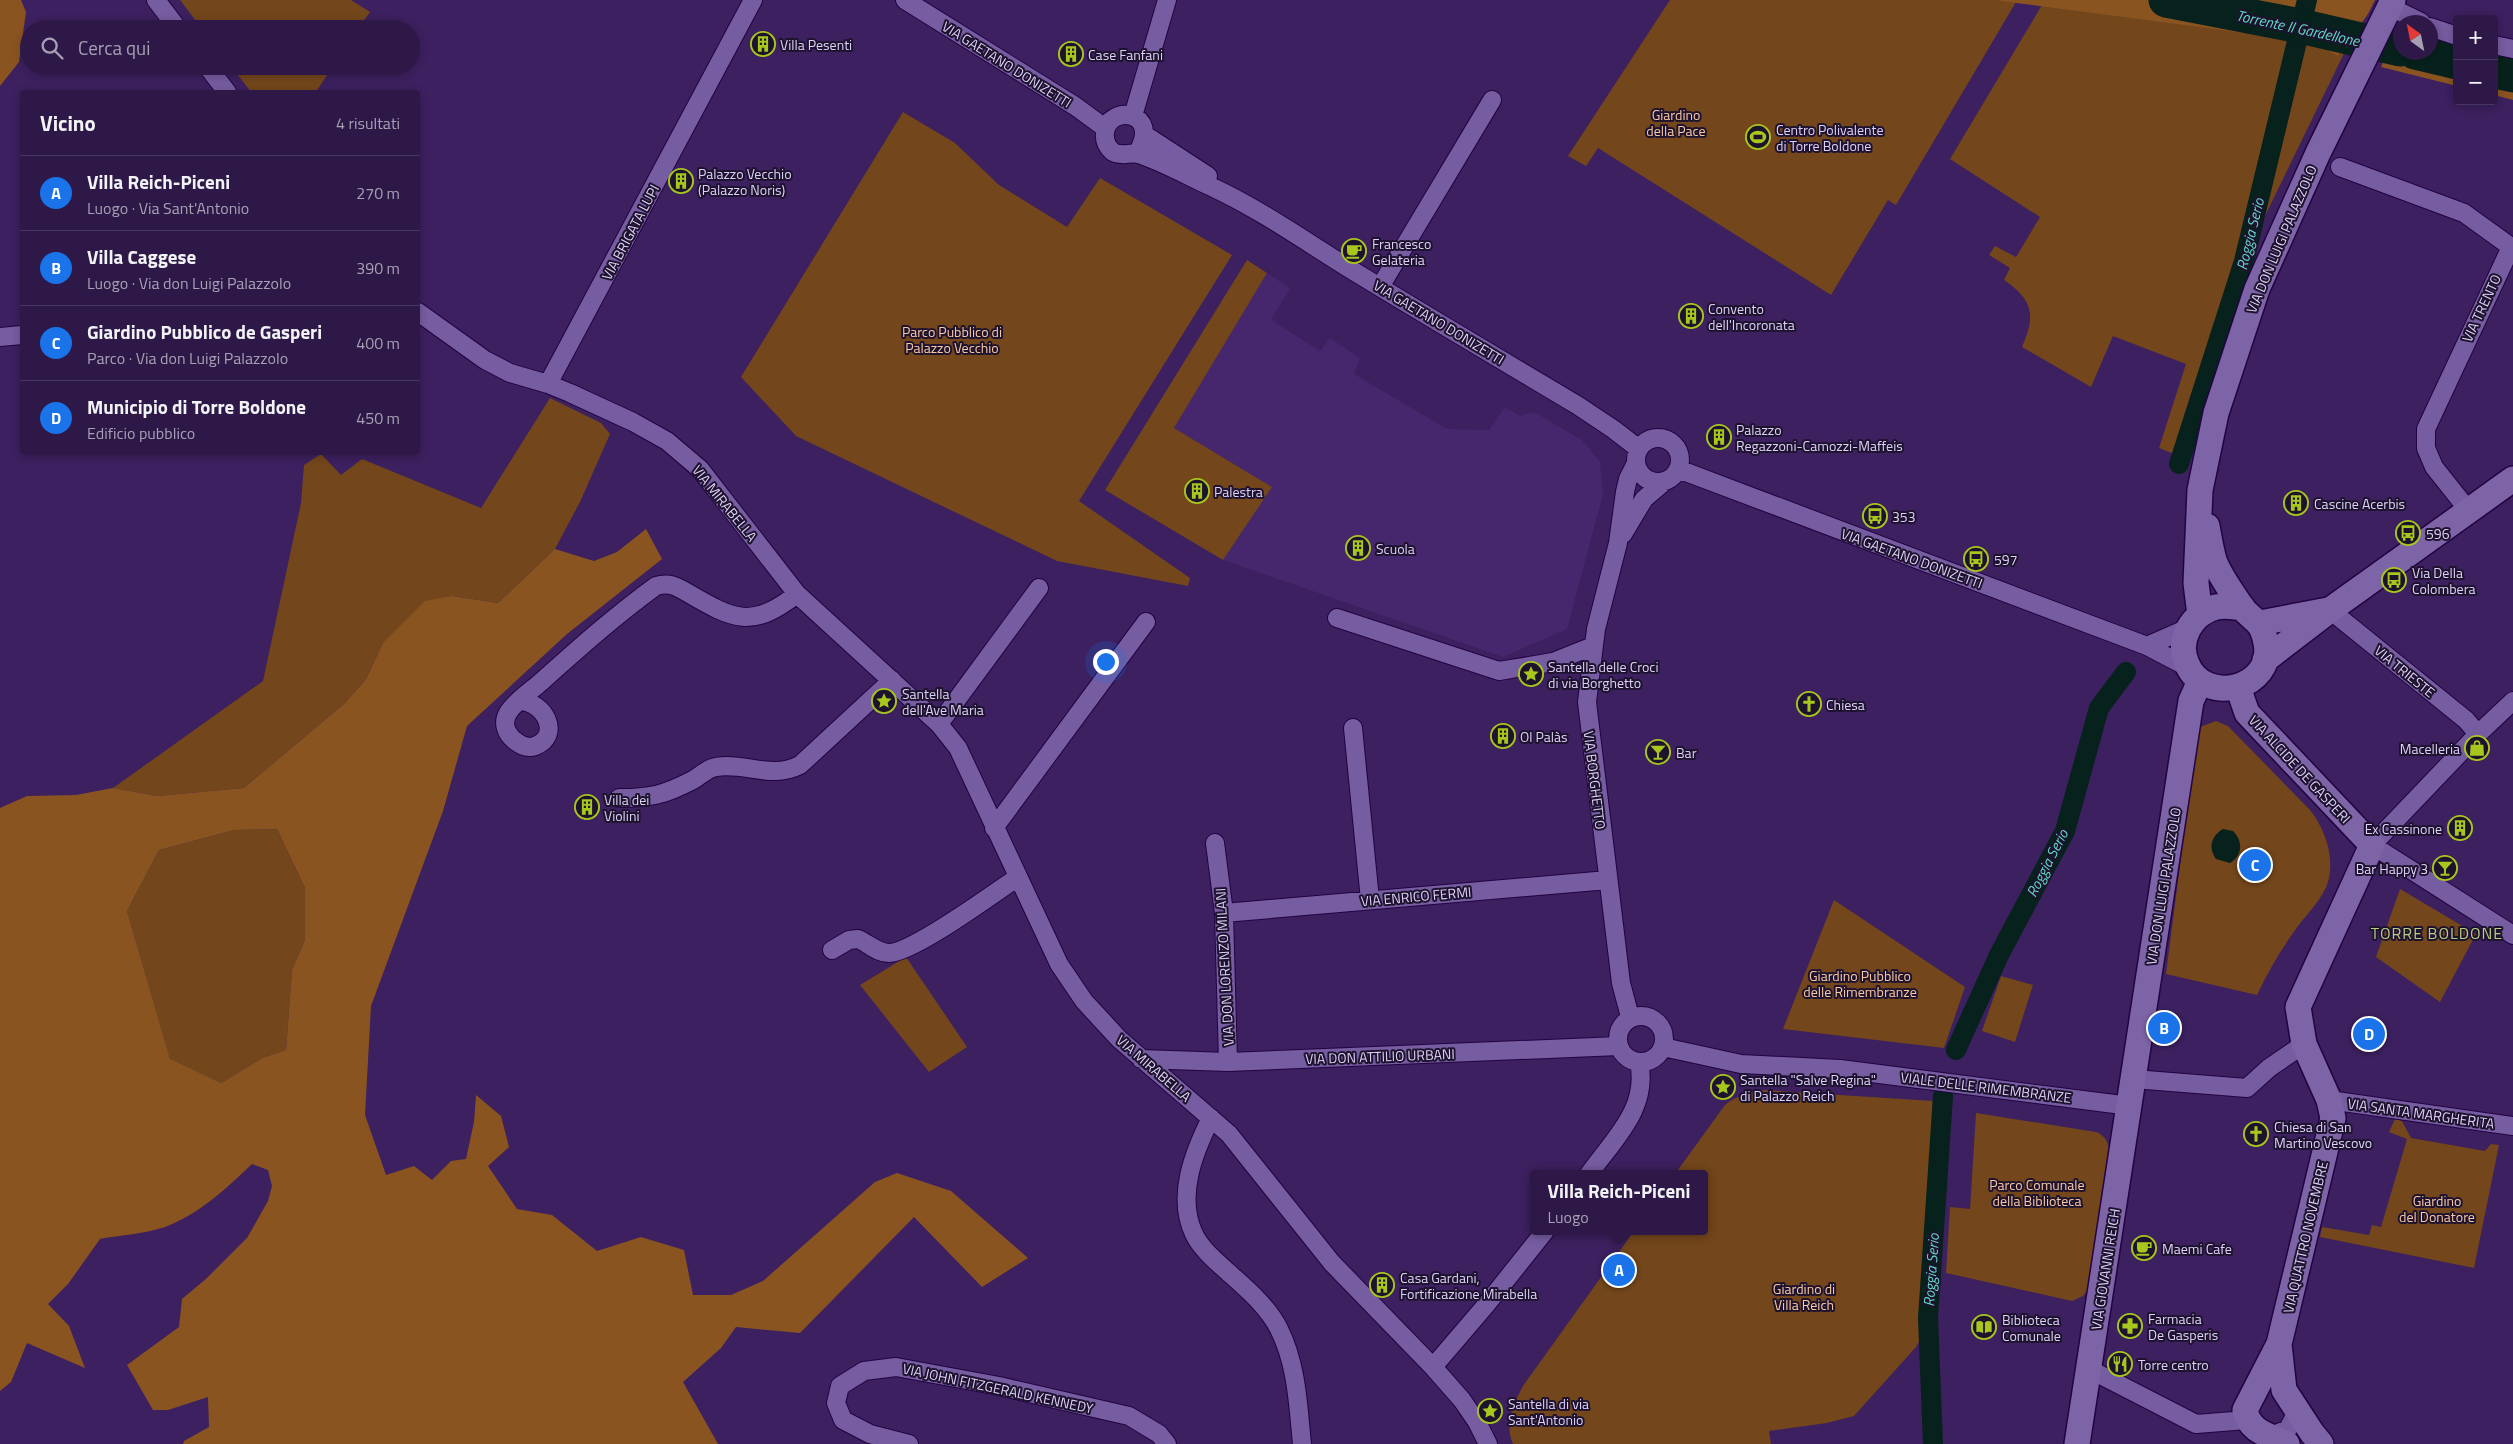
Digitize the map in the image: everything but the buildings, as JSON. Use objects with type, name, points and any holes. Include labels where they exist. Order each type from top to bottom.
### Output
[{"type":"street","points":[[156,0],[171,20]]},
{"type":"street","name":"VIA BRIGATA LUPI","points":[[548,384],[753,0]]},
{"type":"street","points":[[1105,128],[1112,118],[1122,114],[1133,116],[1167,0]]},
{"type":"street","name":"VIA GAETANO DONIZETTI","points":[[904,1],[1075,106],[1105,128],[1104,139],[1109,149],[1118,155],[1137,153],[1236,198]]},
{"type":"street","points":[[2388,10],[2402,15]]},
{"type":"street","name":"VIA DON LUIGI PALAZZOLO","points":[[2136,1093],[2191,701],[2194,674],[2184,651],[2194,621],[2200,490],[2216,413],[2257,289],[2317,156],[2388,10]]},
{"type":"street","points":[[2438,30],[2453,35]]},
{"type":"street","points":[[2498,46],[2513,49]]},
{"type":"street","points":[[214,75],[225,90]]},
{"type":"street","points":[[1380,287],[1492,100]]},
{"type":"street","name":"VIA GAETANO DONIZETTI","points":[[1133,116],[1141,122],[1145,135],[1206,175],[1236,198],[1613,428],[1637,456],[1641,475],[1646,479],[1658,482],[1665,481]]},
{"type":"street","points":[[1137,153],[1144,141],[1145,135]]},
{"type":"street","name":"VIA TRENTO","points":[[2340,166],[2464,213],[2511,247],[2426,429],[2426,448],[2434,467],[2469,511]]},
{"type":"street","name":"VIA MIRABELLA","points":[[420,313],[485,360],[510,373],[548,384],[633,422],[667,442],[700,469],[797,594],[939,724],[958,748],[1059,964],[1084,1001],[1119,1039],[1211,1118],[1244,1152],[1332,1264],[1433,1367],[1462,1400],[1477,1422],[1488,1444]]},
{"type":"street","points":[[0,337],[20,335]]},
{"type":"street","points":[[1637,456],[1644,444],[1657,438],[1671,443],[1679,455],[1678,469],[1675,474],[1665,481]]},
{"type":"street","name":"VIA BORGHETTO","points":[[1630,1018],[1621,983],[1587,717],[1593,646],[1618,543],[1628,479],[1637,456]]},
{"type":"street","name":"VIA GAETANO DONIZETTI","points":[[1678,469],[2147,646],[2194,674]]},
{"type":"street","points":[[2194,674],[2212,687],[2224,689],[2238,687],[2249,681],[2258,672],[2264,660],[2330,610],[2513,479]]},
{"type":"street","name":"VIA BORGHETTO","points":[[1618,543],[1644,499],[1665,481]]},
{"type":"street","name":"VIA DON LUIGI PALAZZOLO","points":[[2200,490],[2215,561],[2251,615],[2266,644],[2264,660]]},
{"type":"street","points":[[519,701],[656,586],[666,583],[678,587],[732,615],[745,617],[763,616],[779,608],[797,594]]},
{"type":"street","points":[[939,724],[1039,588]]},
{"type":"street","points":[[2147,646],[2216,607],[2251,615],[2330,610]]},
{"type":"street","name":"VIA TRIESTE","points":[[2330,610],[2466,720],[2478,734]]},
{"type":"street","points":[[1337,618],[1499,671],[1553,662],[1593,646]]},
{"type":"street","points":[[994,828],[1146,622]]},
{"type":"street","points":[[619,798],[655,797],[714,767],[729,766],[771,772],[787,771],[800,765],[892,680]]},
{"type":"street","name":"VIA ALCIDE DE GASPERI","points":[[2238,687],[2247,713],[2372,845]]},
{"type":"street","points":[[2330,1100],[2304,1044],[2298,1007],[2372,845],[2478,734],[2513,701]]},
{"type":"street","points":[[1353,728],[1370,900]]},
{"type":"street","name":"VIA DON LORENZO MILANI","points":[[1214,843],[1224,913],[1228,1062]]},
{"type":"street","points":[[2372,845],[2513,935]]},
{"type":"street","points":[[832,950],[849,940],[858,938],[879,952],[890,953],[899,951],[940,929],[1018,878]]},
{"type":"street","name":"VIA ENRICO FERMI","points":[[1224,913],[1608,880]]},
{"type":"street","points":[[1646,1016],[1659,1024],[1664,1039],[1663,1047],[1654,1058],[1639,1062],[1626,1057],[1618,1046],[1620,1030],[1630,1018],[1646,1016]]},
{"type":"street","name":"VIALE DELLE RIMEMBRANZE","points":[[1663,1047],[1741,1064],[1840,1069],[2136,1093],[2247,1088],[2269,1068],[2304,1044]]},
{"type":"street","name":"VIA DON ATTILIO URBANI","points":[[1141,1059],[1228,1062],[1618,1046]]},
{"type":"street","points":[[1592,1170],[1635,1108],[1641,1096],[1643,1078],[1639,1062]]},
{"type":"street","name":"VIA GIOVANNI REICH","points":[[2077,1444],[2136,1093]]},
{"type":"street","name":"VIA SANTA MARGHERITA","points":[[2330,1100],[2513,1126]]},
{"type":"street","name":"VIA QUATTRO NOVEMBRE","points":[[2279,1344],[2333,1118],[2330,1100]]},
{"type":"street","points":[[1211,1118],[1198,1144],[1190,1170],[1187,1193],[1194,1234],[1206,1251],[1247,1289],[1279,1328],[1289,1352],[1294,1371],[1302,1444]]},
{"type":"street","points":[[1433,1367],[1542,1235]]},
{"type":"street","points":[[2279,1344],[2284,1390],[2297,1412],[2322,1444]]},
{"type":"street","points":[[2279,1344],[2245,1410],[2247,1420],[2260,1433],[2279,1440],[2288,1429],[2297,1412]]},
{"type":"street","name":"VIA JOHN FITZGERALD KENNEDY","points":[[909,1444],[870,1434],[843,1420],[836,1403],[840,1386],[864,1371],[896,1367],[999,1386],[1129,1416],[1159,1434],[1167,1444]]},
{"type":"street","points":[[2089,1369],[2196,1424],[2247,1420]]},
{"type":"street","points":[[2256,1390],[2284,1390]]},
{"type":"shaded area","points":[[0,0],[21,0],[26,12],[25,20],[20,20],[19,62],[0,86]]},
{"type":"shaded area","points":[[1994,0],[2375,0],[2368,14],[2338,56],[2325,48],[2253,34]]},
{"type":"shaded area","points":[[2438,36],[2453,39],[2453,85],[2381,67],[2393,38],[2393,60],[2438,60]]},
{"type":"shaded area","points":[[2498,50],[2513,53],[2513,100],[2498,96]]},
{"type":"shaded area","points":[[1267,273],[1290,288],[1271,320],[1320,351],[1330,338],[1360,358],[1354,374],[1447,429],[1489,430],[1505,407],[1520,416],[1534,412],[1582,440],[1600,462],[1603,494],[1567,629],[1503,657],[1223,560],[1272,487],[1174,428]]},
{"type":"shaded area","points":[[646,529],[662,559],[567,634],[467,726],[443,811],[371,1006],[365,1115],[386,1175],[414,1166],[432,1180],[451,1161],[466,1159],[474,1122],[476,1095],[501,1116],[509,1147],[488,1166],[517,1209],[552,1215],[597,1251],[641,1237],[684,1250],[693,1295],[731,1295],[763,1281],[875,1182],[897,1173],[951,1191],[1028,1258],[982,1287],[914,1217],[800,1333],[736,1327],[721,1348],[683,1382],[718,1444],[183,1444],[184,1441],[209,1427],[208,1397],[168,1410],[153,1410],[127,1365],[179,1327],[182,1299],[207,1278],[247,1238],[268,1201],[272,1186],[268,1170],[252,1164],[212,1200],[177,1222],[149,1231],[100,1239],[68,1284],[48,1304],[69,1326],[85,1368],[27,1343],[11,1382],[0,1391],[0,808],[27,796],[76,795],[113,788],[157,796],[244,788],[345,703],[366,679],[383,643],[425,601],[452,596],[498,603],[555,549],[594,561],[617,552]],"holes":[[[277,829],[305,888],[305,940],[292,970],[286,1050],[262,1058],[221,1083],[170,1059],[127,911],[159,850],[234,830]]]},
{"type":"shaded area","points":[[2223,829],[2233,831],[2240,843],[2237,856],[2230,863],[2216,859],[2212,851],[2213,839]]},
{"type":"green space","points":[[180,0],[351,0],[370,12],[364,20],[195,20]]},
{"type":"green space","name":"Centro Polivalente di Torre Boldone","points":[[1670,0],[1994,0],[2016,2],[1896,205],[1888,200],[1831,295],[1598,148],[1586,166],[1568,156]]},
{"type":"green space","points":[[2045,0],[2370,0],[2266,214],[2197,421],[2187,459],[2159,448],[2186,364],[2113,336],[2091,387],[2022,347],[2029,326],[2029,309],[2021,294],[2004,280],[2010,268],[1989,255],[1995,246],[2016,257],[2040,217],[1950,159]]},
{"type":"green space","points":[[238,75],[327,75],[317,90],[249,90]]},
{"type":"green space","name":"Parco Pubblico di Palazzo Vecchio","points":[[903,112],[955,143],[999,185],[1067,227],[1100,178],[1232,255],[1079,501],[1190,578],[1188,586],[1057,561],[796,436],[741,377]]},
{"type":"green space","points":[[1247,260],[1267,273],[1174,428],[1272,487],[1223,560],[1105,490]]},
{"type":"green space","points":[[550,398],[601,423],[610,434],[580,502],[555,549],[498,603],[452,596],[383,643],[366,679],[345,703],[244,788],[157,796],[113,788],[263,681],[301,503],[304,465],[322,455],[341,475],[362,459],[481,508]]},
{"type":"green space","points":[[2216,721],[2228,726],[2310,810],[2324,835],[2329,853],[2330,873],[2326,888],[2281,951],[2257,995],[2166,974],[2197,733],[2200,727]]},
{"type":"green space","points":[[277,829],[305,888],[305,940],[292,970],[286,1050],[262,1058],[221,1083],[170,1060],[127,911],[159,850],[234,830]]},
{"type":"green space","points":[[2400,889],[2476,934],[2440,1002],[2376,957]]},
{"type":"green space","name":"Giardino Pubblico delle Rimembranze","points":[[1834,900],[1965,987],[1944,1048],[1783,1029]]},
{"type":"green space","points":[[906,957],[967,1047],[929,1072],[860,985]]},
{"type":"green space","points":[[2001,976],[2033,985],[2015,1042],[1982,1031]]},
{"type":"green space","name":"Giardino di Villa Reich","points":[[1764,1090],[1933,1101],[1922,1316],[1924,1333],[1916,1347],[1854,1416],[1827,1423],[1769,1431],[1771,1444],[1513,1444],[1509,1429],[1511,1414],[1523,1386],[1631,1235],[1708,1235],[1708,1170],[1678,1170],[1725,1105],[1748,1093]]},
{"type":"green space","name":"Parco Comunale della Biblioteca","points":[[1976,1113],[2096,1132],[2106,1140],[2109,1152],[2089,1288],[2083,1296],[2072,1301],[1946,1273],[1950,1207],[1970,1209]]},
{"type":"green space","name":"Giardino del Donatore","points":[[2395,1119],[2402,1121],[2411,1138],[2485,1151],[2491,1144],[2499,1145],[2474,1268],[2320,1237],[2322,1227],[2369,1235],[2372,1225],[2381,1227],[2407,1139],[2389,1132]]},
{"type":"waterway","name":"Torrente Il Gardellone","points":[[2166,0],[2300,26],[2393,47]]},
{"type":"waterway","name":"Roggia Serio","points":[[2179,464],[2244,261],[2307,0]]},
{"type":"waterway","name":"Torrente Il Gardellone","points":[[2438,57],[2453,61]]},
{"type":"waterway","name":"Torrente Il Gardellone","points":[[2498,72],[2513,75]]},
{"type":"waterway","name":"Roggia Serio","points":[[1956,1050],[1999,955],[2065,831],[2099,708],[2126,672]]},
{"type":"waterway","name":"Roggia Serio","points":[[1933,1444],[1928,1318],[1943,1096]]},
{"type":"place","name":"Villa Pesenti","points":[[763,44]]},
{"type":"place","name":"Case Fanfani","points":[[1071,54]]},
{"type":"place","name":"Centro Polivalente di Torre Boldone","points":[[1758,137]]},
{"type":"place","name":"Palazzo Vecchio (Palazzo Noris)","points":[[681,181]]},
{"type":"place","name":"Francesco Gelateria","points":[[1354,251]]},
{"type":"place","name":"Convento dell'Incoronata","points":[[1691,316]]},
{"type":"place","name":"Palazzo Regazzoni-Camozzi-Maffeis","points":[[1719,437]]},
{"type":"place","name":"Palestra","points":[[1197,491]]},
{"type":"place","name":"Cascine Acerbis","points":[[2296,503]]},
{"type":"place","name":"353","points":[[1875,516]]},
{"type":"place","name":"596","points":[[2408,533]]},
{"type":"place","name":"Scuola","points":[[1358,548]]},
{"type":"place","name":"597","points":[[1976,559]]},
{"type":"place","name":"Via Della Colombera","points":[[2394,580]]},
{"type":"place","name":"Santella delle Croci di via Borghetto","points":[[1531,674]]},
{"type":"place","name":"Santella dell'Ave Maria","points":[[884,701]]},
{"type":"place","name":"Chiesa","points":[[1809,704]]},
{"type":"place","name":"Ol Palàs","points":[[1503,736]]},
{"type":"place","name":"Macelleria","points":[[2477,748]]},
{"type":"place","name":"Bar","points":[[1658,752]]},
{"type":"place","name":"Villa dei Violini","points":[[587,807]]},
{"type":"place","name":"Ex Cassinone","points":[[2460,828]]},
{"type":"place","name":"Giardino Pubblico de Gasperi","points":[[2255,865]]},
{"type":"place","name":"Bar Happy 3","points":[[2445,868]]},
{"type":"place","name":"Villa Caggese","points":[[2164,1028]]},
{"type":"place","name":"Municipio di Torre Boldone","points":[[2369,1034]]},
{"type":"place","name":"Santella \"Salve Regina\" di Palazzo Reich","points":[[1723,1087]]},
{"type":"place","name":"Chiesa di San Martino Vescovo","points":[[2256,1134]]},
{"type":"place","name":"Maemi Cafe","points":[[2144,1248]]},
{"type":"place","name":"Villa Reich-Piceni","points":[[1619,1270]]},
{"type":"place","name":"Casa Gardani, Fortificazione Mirabella","points":[[1382,1285]]},
{"type":"place","name":"Farmacia De Gasperis","points":[[2130,1326]]},
{"type":"place","name":"Biblioteca Comunale","points":[[1984,1327]]},
{"type":"place","name":"Torre centro","points":[[2120,1364]]},
{"type":"place","name":"Santella di via Sant'Antonio","points":[[1490,1411]]},
{"type":"district","name":"TORRE BOLDONE","points":[[2437,933]]},
{"type":"park label","name":"Giardino della Pace","points":[[1676,122]]}]
